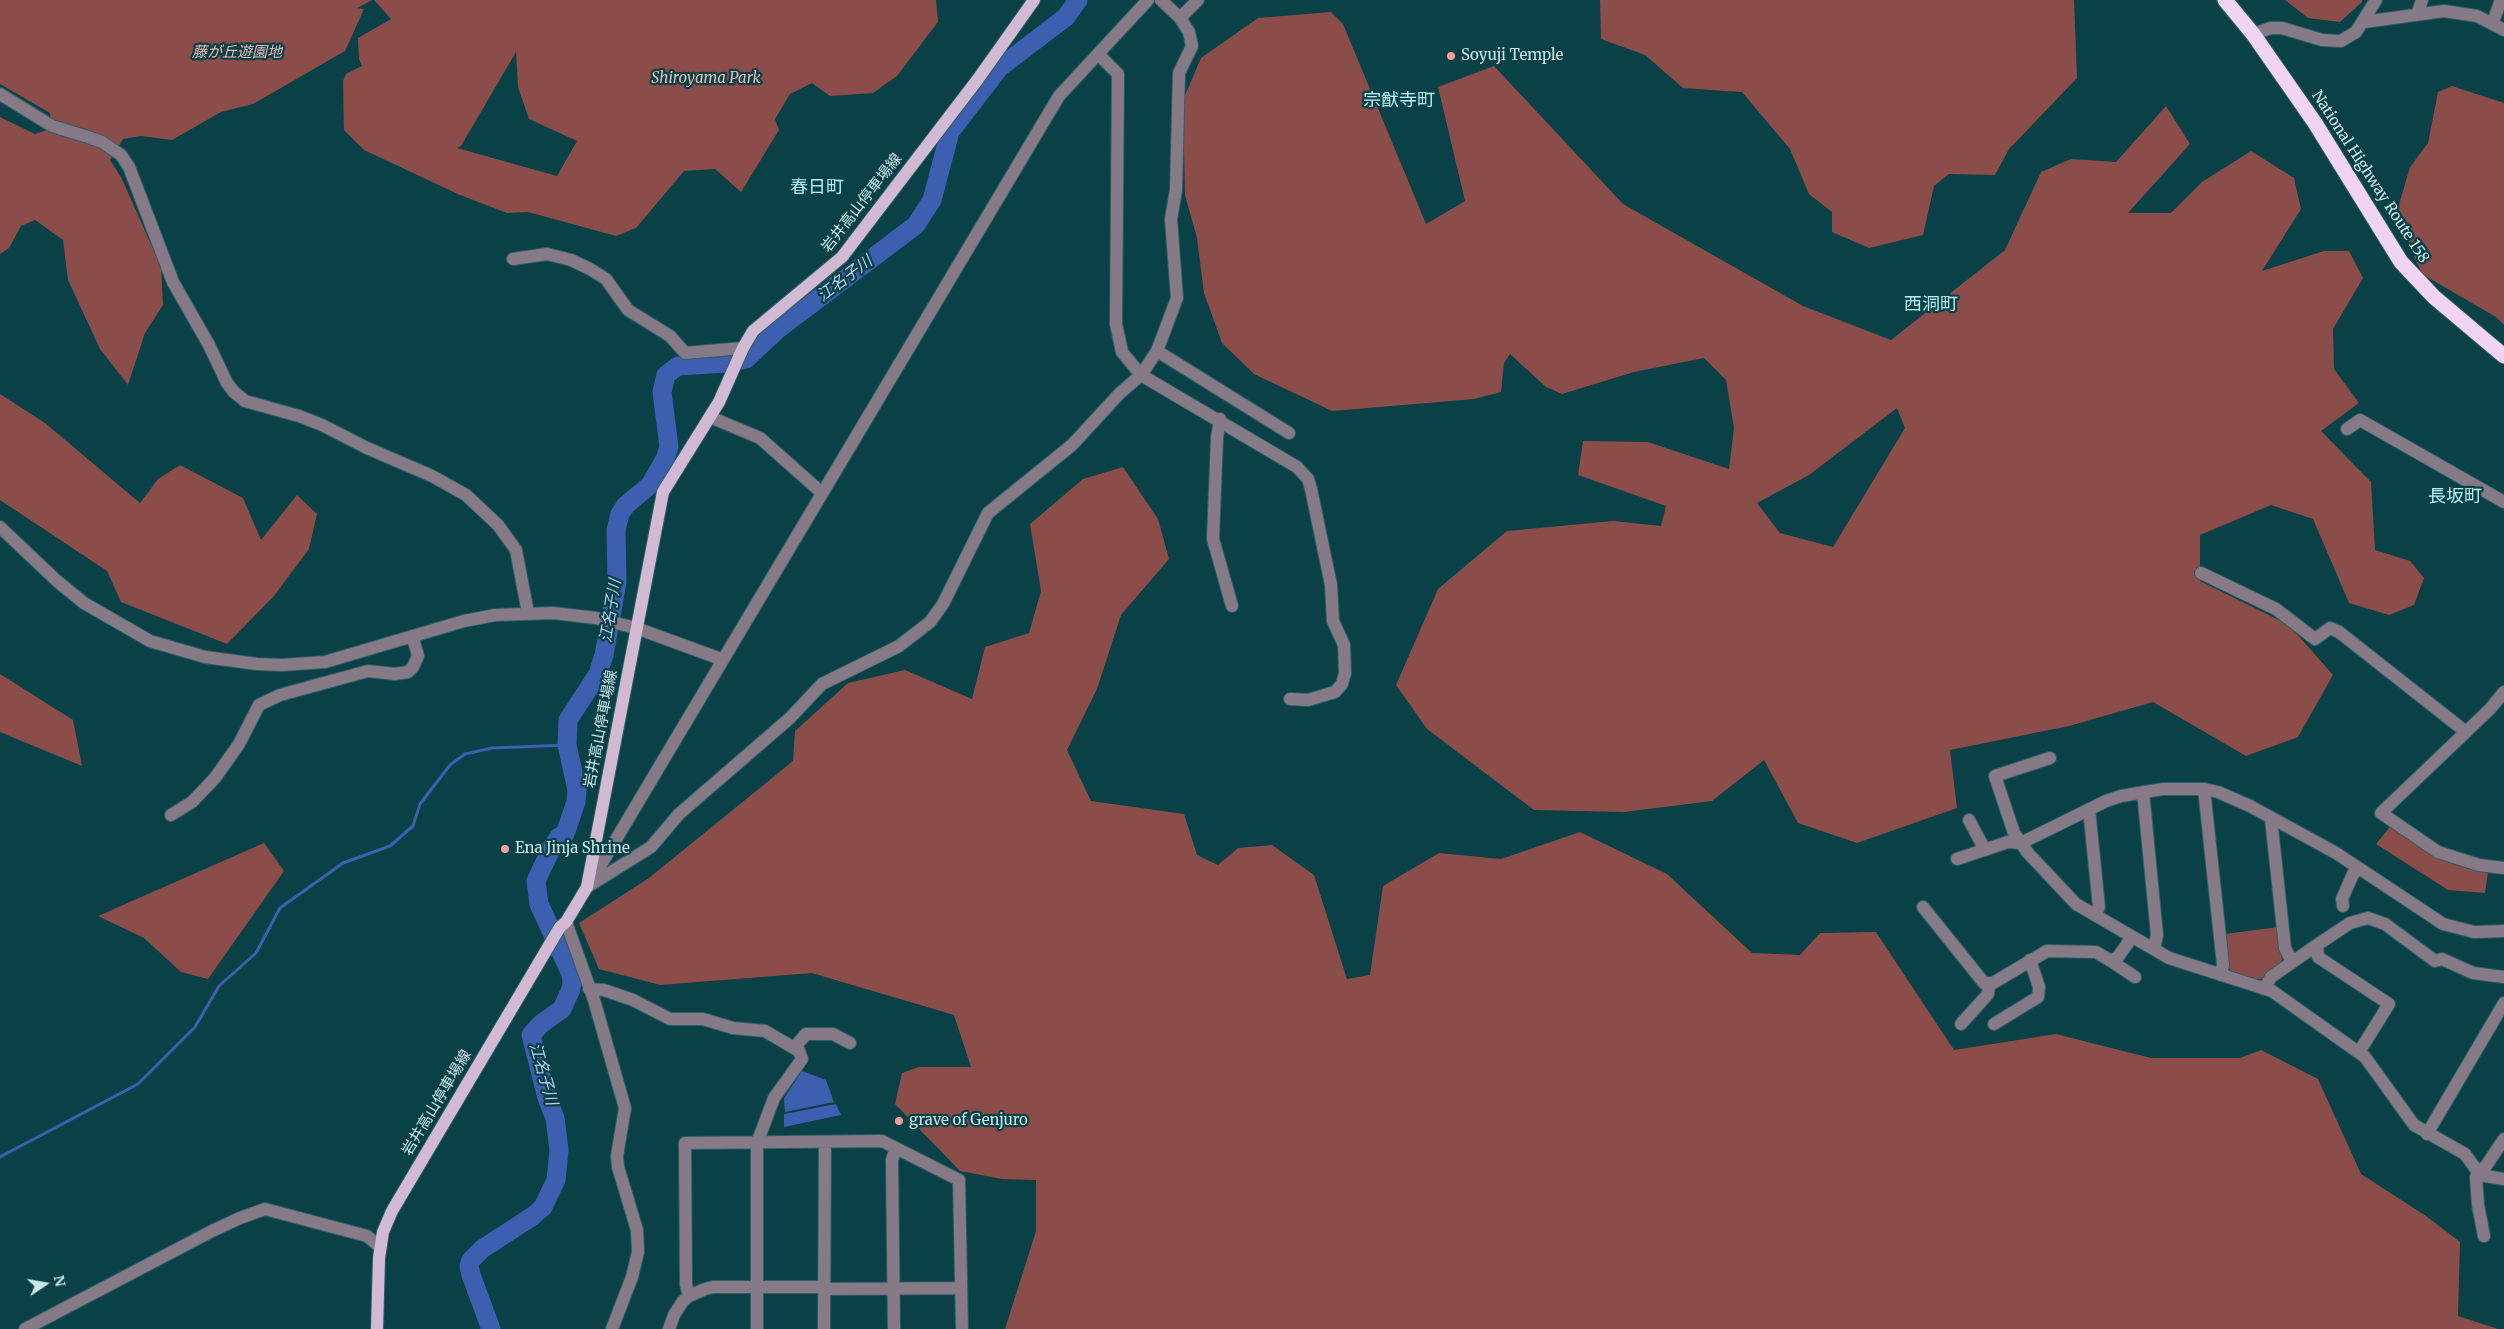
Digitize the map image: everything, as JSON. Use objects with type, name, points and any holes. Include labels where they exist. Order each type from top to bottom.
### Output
[{"type":"highway","name":"National Highway Route 158","points":[[2225,0],[2316,123],[2401,262],[2434,297],[2504,356]]},
{"type":"main road","name":"岩井高山停車場線","points":[[377,1329],[380,1247],[392,1210],[548,948],[587,887],[663,492],[710,417],[734,371],[742,349],[760,324],[842,257],[978,79],[1034,0]]},
{"type":"street","points":[[587,887],[602,866],[721,659],[1059,96],[1148,0]]},
{"type":"street","points":[[587,887],[651,847],[679,814],[790,718],[822,684],[899,646],[930,622],[943,604],[988,513],[1072,445],[1120,394],[1141,375],[1157,351],[1177,298],[1171,219],[1176,190],[1180,73],[1192,46],[1189,32],[1180,18],[1160,0]]},
{"type":"street","points":[[1180,18],[1198,0]]},
{"type":"street","points":[[2252,34],[2272,28],[2282,28],[2322,40],[2342,41],[2356,32],[2376,0]]},
{"type":"street","points":[[2417,15],[2422,0]]},
{"type":"street","points":[[2493,22],[2501,0]]},
{"type":"street","points":[[2364,22],[2433,11],[2477,16],[2493,22],[2504,30]]},
{"type":"street","points":[[1098,54],[1118,74],[1117,336],[1124,357],[1141,375],[1220,419],[1297,466],[1308,479],[1311,489],[1331,585],[1333,621],[1344,645],[1345,673],[1342,684],[1335,692],[1308,700],[1290,699]]},
{"type":"street","points":[[0,94],[52,126],[95,140],[121,155],[129,167],[173,282],[209,345],[227,383],[234,392],[245,401],[322,425],[367,448],[432,476],[466,495],[498,525],[518,552],[528,613]]},
{"type":"street","points":[[513,259],[547,254],[571,260],[590,269],[606,279],[628,310],[670,336],[685,353],[742,349]]},
{"type":"street","points":[[1157,351],[1289,433]]},
{"type":"street","points":[[710,417],[760,438],[822,493]]},
{"type":"street","points":[[1220,419],[1216,447],[1213,539],[1232,606]]},
{"type":"street","points":[[2347,429],[2360,420],[2504,502]]},
{"type":"street","points":[[0,527],[57,581],[84,603],[128,630],[178,651],[232,662],[303,664],[325,662],[413,638],[464,621],[495,615],[528,613],[553,613],[596,618],[617,623],[721,659]]},
{"type":"street","points":[[2201,573],[2276,609],[2315,639],[2330,628],[2339,632],[2466,732]]},
{"type":"street","points":[[171,815],[199,796],[215,778],[239,744],[259,705],[280,695],[368,671],[395,674],[408,672],[413,667],[418,656],[413,638]]},
{"type":"street","points":[[2504,692],[2466,732],[2381,814],[2438,852],[2479,865],[2504,868]]},
{"type":"street","points":[[2050,758],[1995,776],[2014,833],[2076,904],[2168,958],[2264,989],[2359,1052],[2384,1081],[2414,1125],[2465,1154],[2478,1172],[2485,1176],[2504,1178]]},
{"type":"street","points":[[1957,859],[2008,842],[2021,843],[2089,809],[2121,796],[2163,789],[2204,789],[2232,798],[2271,819],[2359,869],[2443,924],[2474,932],[2504,931]]},
{"type":"street","points":[[2204,789],[2223,965],[2221,975]]},
{"type":"street","points":[[2144,792],[2157,935],[2154,949]]},
{"type":"street","points":[[2089,809],[2099,907],[2094,915]]},
{"type":"street","points":[[2271,819],[2285,948],[2292,962]]},
{"type":"street","points":[[1969,820],[1985,850]]},
{"type":"street","points":[[2343,906],[2342,899],[2353,874],[2359,869]]},
{"type":"street","points":[[1923,907],[1984,983],[1989,984],[2042,952],[2051,950],[2096,952],[2135,977]]},
{"type":"street","points":[[2264,989],[2271,977],[2350,922],[2368,918],[2384,924],[2435,961],[2442,959],[2473,973],[2504,977]]},
{"type":"street","points":[[563,925],[594,1000],[625,1108],[617,1156],[618,1167],[638,1241],[632,1277],[612,1329]]},
{"type":"street","points":[[2112,961],[2118,957],[2132,937]]},
{"type":"street","points":[[2317,945],[2318,957],[2389,1004],[2359,1052]]},
{"type":"street","points":[[1994,1024],[2038,997],[2039,988],[2030,960]]},
{"type":"street","points":[[1962,1024],[1988,994],[1989,984]]},
{"type":"street","points":[[589,989],[604,990],[633,1000],[670,1019],[704,1019],[733,1028],[759,1030],[796,1047],[802,1059],[774,1098],[757,1143],[757,1329]]},
{"type":"street","points":[[2427,1134],[2504,1003]]},
{"type":"street","points":[[796,1047],[806,1034],[836,1035],[850,1043]]},
{"type":"street","points":[[2478,1172],[2486,1166],[2504,1139]]},
{"type":"street","points":[[689,1296],[686,1285],[685,1143],[882,1141],[959,1180],[962,1329]]},
{"type":"street","points":[[824,1329],[825,1142]]},
{"type":"street","points":[[894,1329],[892,1160],[896,1148]]},
{"type":"street","points":[[2478,1172],[2477,1191],[2484,1236]]},
{"type":"street","points":[[25,1329],[212,1231],[265,1209],[367,1236],[380,1247]]},
{"type":"street","points":[[669,1329],[678,1308],[689,1296],[713,1287],[961,1288]]},
{"type":"green space","name":"藤が丘遊園地","points":[[0,0],[372,0],[357,8],[364,9],[345,51],[253,104],[221,112],[172,140],[141,136],[123,139],[110,160],[122,179],[161,267],[163,305],[145,333],[128,385],[100,349],[68,280],[63,240],[35,220],[21,226],[9,248],[0,254],[0,117],[35,134],[50,129],[50,113],[0,84]]},
{"type":"green space","name":"Shiroyama Park","points":[[374,0],[936,0],[938,22],[897,76],[873,93],[830,96],[812,83],[790,94],[775,119],[779,130],[741,192],[715,169],[684,171],[636,228],[616,236],[528,212],[507,213],[460,195],[364,150],[344,130],[343,81],[346,74],[362,66],[359,59],[358,38],[391,19]],"holes":[[[516,52],[518,87],[529,119],[577,141],[557,176],[457,148],[461,146]]]},
{"type":"green space","points":[[1600,0],[2074,0],[2077,78],[2009,149],[1995,175],[1949,174],[1934,186],[1923,235],[1869,248],[1832,232],[1832,212],[1809,194],[1790,149],[1742,92],[1683,88],[1645,55],[1601,39]]},
{"type":"green space","points":[[2285,0],[2362,0],[2362,2],[2340,22],[2308,18]]},
{"type":"green space","points":[[1331,12],[1343,24],[1426,224],[1465,201],[1438,87],[1494,66],[1623,204],[1803,306],[1891,340],[2005,250],[2041,172],[2071,159],[2116,162],[2166,106],[2190,144],[2128,213],[2171,213],[2202,182],[2251,151],[2294,178],[2301,209],[2262,271],[2324,251],[2349,251],[2363,278],[2333,329],[2334,369],[2359,403],[2321,431],[2371,482],[2375,550],[2410,561],[2424,578],[2414,605],[2389,615],[2349,603],[2313,519],[2271,505],[2200,535],[2200,581],[2289,625],[2333,675],[2298,737],[2246,756],[2153,702],[2069,726],[1950,750],[1957,808],[1857,843],[1798,823],[1764,760],[1712,801],[1624,812],[1534,810],[1427,729],[1396,685],[1438,589],[1507,531],[1613,521],[1661,526],[1666,506],[1578,475],[1583,441],[1648,442],[1729,469],[1734,428],[1726,380],[1704,358],[1634,372],[1562,394],[1546,387],[1510,354],[1504,363],[1501,392],[1474,399],[1332,411],[1254,374],[1222,343],[1204,293],[1197,238],[1185,195],[1183,100],[1201,58],[1258,18]],"holes":[[[1897,408],[1905,428],[1833,547],[1780,533],[1757,503],[1809,475]]]},
{"type":"green space","points":[[2452,86],[2504,103],[2504,325],[2496,317],[2422,274],[2396,215],[2410,167],[2428,143],[2438,92]]},
{"type":"green space","points":[[0,394],[45,423],[140,503],[158,479],[180,465],[243,498],[261,540],[297,495],[317,514],[309,549],[274,596],[227,644],[121,602],[107,571],[0,500]]},
{"type":"green space","points":[[1123,467],[1158,519],[1169,559],[1121,615],[1097,689],[1067,750],[1091,801],[1184,814],[1197,855],[1218,865],[1238,848],[1272,845],[1314,875],[1347,979],[1370,975],[1383,886],[1439,853],[1501,859],[1580,832],[1667,874],[1752,953],[1800,955],[1820,933],[1876,932],[1954,1050],[2056,1034],[2151,1058],[2240,1058],[2261,1050],[2318,1079],[2361,1174],[2426,1216],[2460,1242],[2458,1316],[2498,1329],[1005,1329],[1036,1231],[1036,1180],[1002,1179],[960,1171],[895,1104],[902,1073],[919,1067],[971,1067],[954,1015],[812,973],[660,985],[599,969],[579,923],[649,878],[793,761],[795,731],[848,683],[905,670],[972,699],[985,647],[1029,633],[1041,591],[1030,524],[1083,479]]},
{"type":"green space","points":[[0,674],[73,720],[82,766],[0,732]]},
{"type":"green space","points":[[2390,827],[2448,862],[2488,872],[2485,893],[2448,890],[2376,844]]},
{"type":"green space","points":[[264,843],[284,871],[208,979],[181,972],[144,938],[98,916]]},
{"type":"green space","points":[[2279,927],[2282,960],[2279,966],[2261,979],[2254,980],[2233,974],[2229,969],[2225,934]]},
{"type":"water","points":[[802,1071],[826,1080],[834,1102],[785,1112],[784,1098]]},
{"type":"water","points":[[836,1104],[841,1115],[784,1127],[784,1114]]},
{"type":"waterway","name":"江名子川","points":[[491,1329],[471,1275],[469,1266],[471,1260],[482,1249],[533,1216],[543,1207],[556,1180],[559,1150],[555,1118],[547,1098],[531,1035],[541,1024],[562,1009],[572,982],[571,974],[539,904],[536,881],[551,849],[559,837],[565,834],[576,802],[577,790],[567,745],[568,720],[598,674],[604,655],[617,582],[616,530],[620,514],[626,505],[650,485],[665,459],[669,447],[662,392],[666,375],[678,366],[729,363],[746,359],[777,330],[916,225],[932,200],[950,132],[999,68],[1066,17],[1078,0]]},
{"type":"waterway","points":[[0,1157],[138,1084],[195,1027],[219,986],[256,953],[280,908],[343,863],[390,846],[413,826],[420,804],[450,765],[465,754],[492,748],[567,745]]},
{"type":"place","name":"Soyuji Temple","points":[[1451,56]]},
{"type":"place","name":"Ena Jinja Shrine","points":[[505,849]]},
{"type":"place","name":"grave of Genjuro","points":[[899,1121]]},
{"type":"district","name":"宗猷寺町","points":[[1399,101]]},
{"type":"district","name":"春日町","points":[[817,188]]},
{"type":"district","name":"西洞町","points":[[1931,305]]},
{"type":"district","name":"長坂町","points":[[2455,497]]}]
